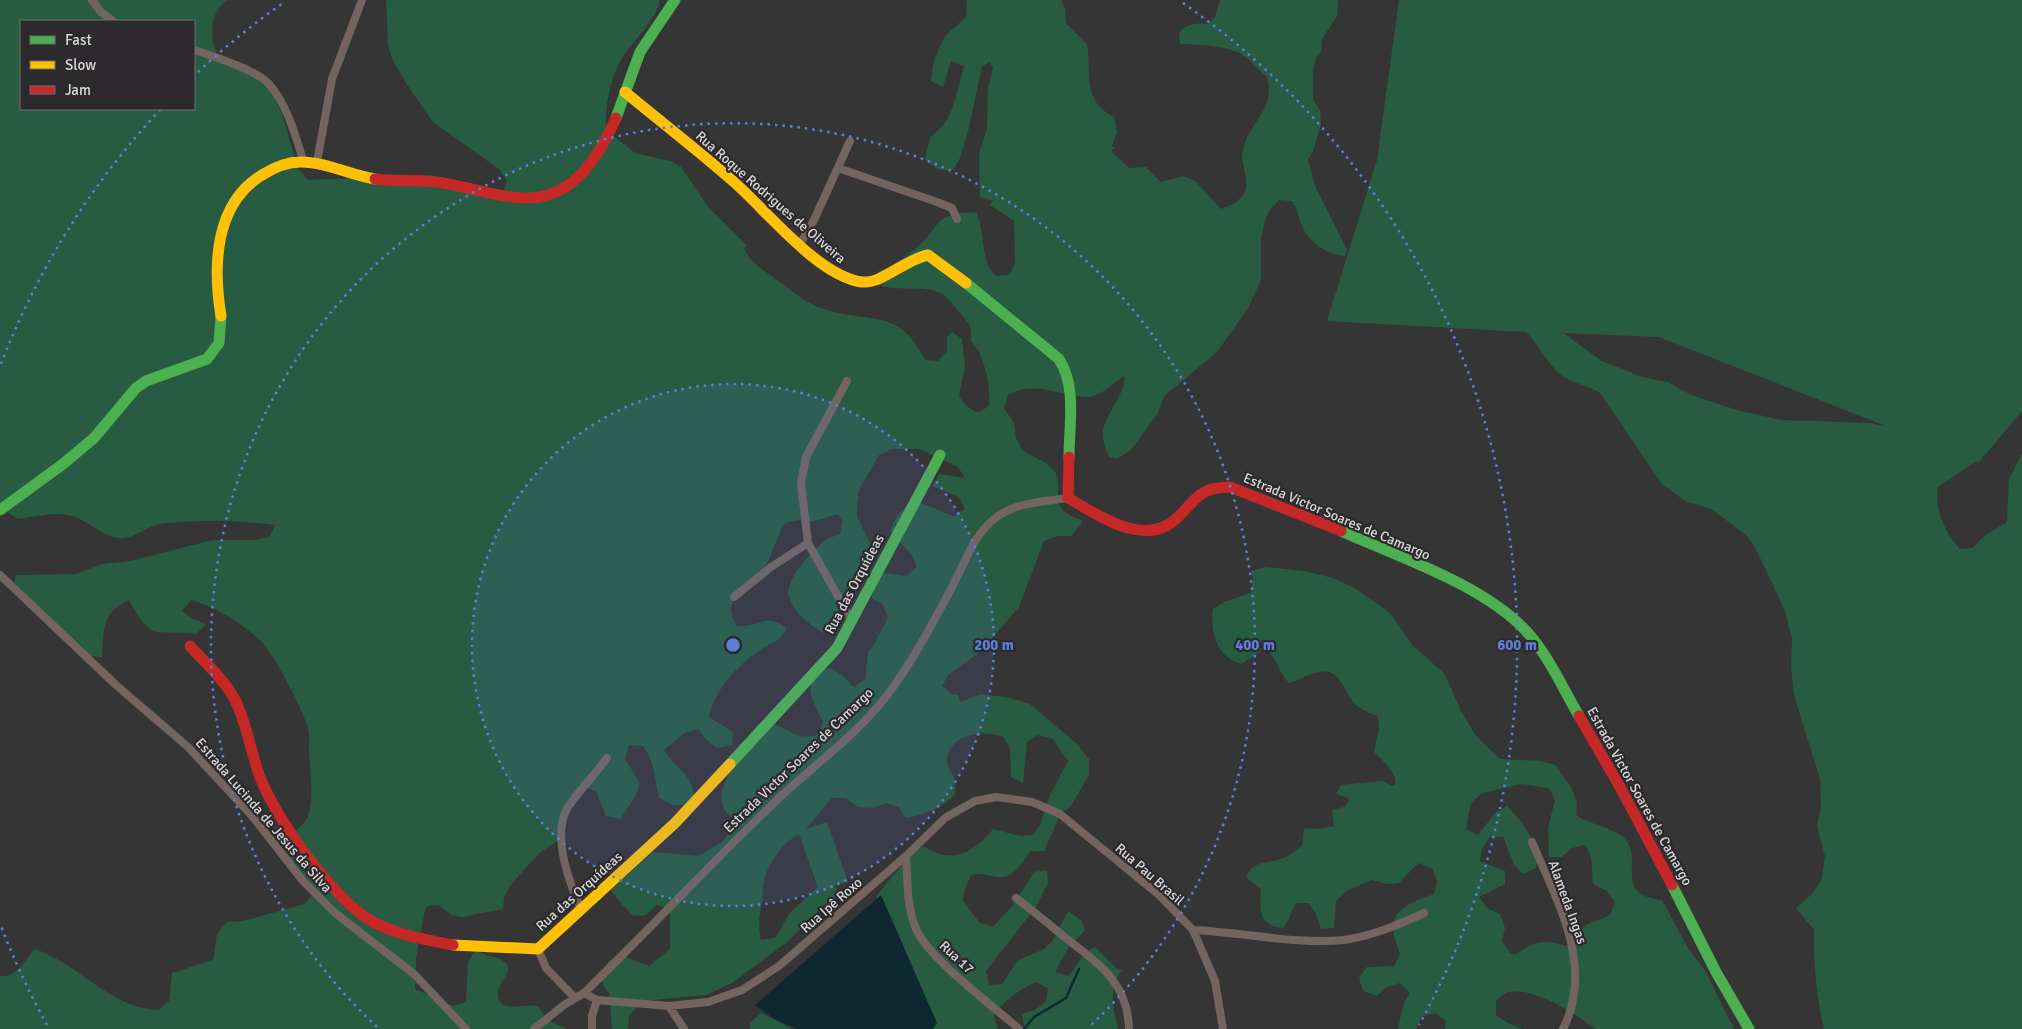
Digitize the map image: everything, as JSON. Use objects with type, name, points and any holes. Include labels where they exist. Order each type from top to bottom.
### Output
[{"type":"street","points":[[92,0],[101,12],[112,20]]},
{"type":"street","points":[[317,162],[332,79],[362,0]]},
{"type":"street","points":[[0,510],[63,464],[94,438],[136,388],[146,381],[207,359],[215,352],[223,333],[217,289],[222,230],[228,212],[238,196],[255,179],[275,168],[303,160],[378,179],[438,182],[521,198],[547,197],[567,188],[579,177],[607,140],[646,39],[675,0]]},
{"type":"street","points":[[195,50],[244,70],[266,82],[280,101],[294,129],[303,160]]},
{"type":"street","name":"Rua Roque Rodrigues de Oliveira","points":[[625,92],[736,184],[800,244],[840,275],[861,282],[874,281],[910,258],[928,255],[952,271],[1059,359],[1066,370],[1070,389],[1068,498]]},
{"type":"street","points":[[800,244],[814,220],[850,140]]},
{"type":"street","points":[[838,168],[952,208],[957,219]]},
{"type":"street","points":[[847,381],[806,457],[801,483],[808,544],[852,621]]},
{"type":"street","name":"Rua das Orquídeas","points":[[190,646],[233,697],[265,788],[292,834],[312,861],[352,906],[374,922],[438,943],[490,949],[538,949],[675,823],[837,648],[940,455]]},
{"type":"street","name":"Estrada Victor Soares de Camargo","points":[[534,1029],[584,993],[778,799],[873,712],[903,675],[979,534],[1007,510],[1025,504],[1068,498],[1111,522],[1148,531],[1166,526],[1203,490],[1213,486],[1230,487],[1324,524],[1457,583],[1493,603],[1527,632],[1544,656],[1620,787],[1716,972],[1749,1029]]},
{"type":"street","points":[[734,596],[771,568],[808,544]]},
{"type":"street","name":"Estrada Lucinda de Jesus da Silva","points":[[0,575],[116,685],[188,746],[253,817],[303,881],[335,913],[414,974],[466,1029]]},
{"type":"street","points":[[581,909],[568,880],[562,847],[563,822],[568,808],[607,758]]},
{"type":"street","name":"Rua Ipê Roxo","points":[[597,1000],[669,1006],[708,1002],[742,990],[779,966],[906,856],[945,818],[975,801],[996,797]]},
{"type":"street","name":"Rua Pau Brasil","points":[[996,797],[1032,802],[1060,814],[1159,895],[1193,930],[1215,981],[1224,1029]]},
{"type":"street","name":"Alameda Ingas","points":[[1532,842],[1573,944],[1575,994],[1570,1016],[1563,1029]]},
{"type":"street","name":"Rua 17","points":[[906,856],[910,908],[918,932],[932,953],[1019,1029]]},
{"type":"street","points":[[1016,898],[1102,966],[1117,985],[1126,1003],[1130,1029]]},
{"type":"street","points":[[1193,930],[1233,932],[1313,941],[1343,940],[1396,926],[1424,913]]},
{"type":"street","points":[[538,949],[546,968],[575,998]]},
{"type":"street","points":[[584,993],[597,1000],[592,1016],[592,1029]]},
{"type":"street","points":[[669,1006],[684,1029]]},
{"type":"green space","points":[[0,0],[228,0],[221,5],[212,27],[213,43],[219,58],[249,65],[269,88],[282,114],[298,169],[308,180],[431,175],[503,194],[507,181],[500,170],[432,121],[406,83],[392,58],[388,45],[386,0],[660,0],[650,22],[624,55],[615,72],[606,111],[606,130],[635,153],[670,161],[681,167],[708,207],[747,246],[744,248],[752,261],[808,302],[838,313],[893,324],[904,331],[915,343],[925,360],[938,361],[947,351],[947,337],[952,332],[962,339],[965,367],[959,396],[966,406],[978,413],[989,406],[989,385],[978,350],[971,341],[971,328],[966,320],[943,294],[936,291],[884,287],[876,284],[879,271],[899,261],[912,251],[924,241],[942,220],[959,213],[976,212],[987,262],[996,276],[1009,275],[1015,263],[1014,221],[990,205],[993,201],[980,197],[979,154],[987,128],[988,88],[993,68],[990,62],[982,66],[968,132],[960,158],[953,170],[939,170],[925,160],[930,137],[945,123],[950,114],[964,66],[951,61],[943,87],[931,81],[934,60],[945,36],[966,17],[967,0],[1061,0],[1065,9],[1066,23],[1087,44],[1092,95],[1104,110],[1114,117],[1117,132],[1112,146],[1115,149],[1112,149],[1112,152],[1129,168],[1146,167],[1161,182],[1184,176],[1195,181],[1221,209],[1236,202],[1245,190],[1246,179],[1242,156],[1243,150],[1246,139],[1261,115],[1268,98],[1267,77],[1247,58],[1233,50],[1216,46],[1181,44],[1179,38],[1182,29],[1196,24],[1207,24],[1215,17],[1220,0],[1338,0],[1337,16],[1322,39],[1321,51],[1316,58],[1313,71],[1313,99],[1320,110],[1321,124],[1313,151],[1308,160],[1315,186],[1347,250],[1345,256],[1332,253],[1314,243],[1305,232],[1292,201],[1279,200],[1269,211],[1264,224],[1261,239],[1261,280],[1248,308],[1217,352],[1164,396],[1158,413],[1131,450],[1117,459],[1109,457],[1104,444],[1103,433],[1109,415],[1123,388],[1125,376],[1098,395],[1088,397],[1038,389],[1018,390],[1008,395],[1004,408],[1014,423],[1016,438],[1023,451],[1046,463],[1056,473],[1061,507],[1065,512],[1083,521],[1071,536],[1058,536],[1044,541],[1019,607],[981,651],[948,675],[942,686],[953,695],[958,694],[960,702],[981,694],[1011,698],[1030,704],[1077,744],[1089,759],[1089,775],[1070,807],[1061,813],[1044,851],[1030,851],[1013,873],[1003,877],[982,874],[971,875],[965,888],[963,901],[980,923],[993,927],[1013,905],[1034,872],[1047,870],[1048,883],[1036,907],[986,971],[989,985],[1002,984],[1017,961],[1044,949],[1053,940],[1068,911],[1081,920],[1085,930],[1068,948],[1055,972],[1069,976],[1085,953],[1095,947],[1117,969],[1122,970],[1113,991],[1113,1006],[1118,1029],[1025,1029],[1022,1014],[1035,1010],[1046,1002],[1048,988],[1036,982],[1012,996],[1002,1005],[994,1016],[998,1029],[916,1029],[877,908],[877,895],[912,853],[923,846],[933,852],[952,855],[970,850],[993,829],[1020,836],[1033,835],[1040,825],[1049,797],[1068,761],[1053,739],[1038,735],[1027,742],[1023,783],[1011,777],[1010,749],[1004,737],[980,734],[963,738],[950,749],[947,761],[954,779],[955,795],[939,807],[926,813],[906,818],[899,807],[886,803],[873,808],[858,807],[846,798],[832,798],[806,829],[827,822],[848,882],[835,886],[839,894],[817,912],[787,942],[732,983],[706,995],[652,1000],[640,1005],[629,1015],[628,1029],[612,1029],[609,993],[603,986],[602,972],[609,961],[623,956],[649,966],[670,949],[670,909],[657,905],[646,915],[633,916],[611,890],[653,852],[698,856],[722,842],[731,831],[732,818],[723,806],[721,797],[724,786],[736,762],[766,722],[796,735],[817,735],[823,722],[810,690],[814,678],[831,668],[854,687],[865,680],[868,652],[888,617],[883,605],[872,598],[873,584],[881,573],[907,576],[917,567],[911,554],[890,532],[899,514],[916,501],[953,516],[965,509],[959,497],[933,486],[939,474],[965,478],[958,467],[919,449],[891,449],[879,455],[859,490],[857,517],[870,543],[867,570],[861,582],[848,589],[839,599],[839,613],[834,626],[823,633],[808,622],[795,609],[789,597],[789,590],[795,574],[814,550],[826,540],[840,534],[842,520],[838,514],[811,522],[798,520],[785,523],[767,563],[734,599],[731,606],[732,615],[737,626],[772,621],[787,628],[778,640],[757,652],[741,665],[727,680],[716,698],[709,717],[733,732],[732,745],[717,748],[698,729],[685,733],[664,750],[687,777],[695,798],[685,804],[673,805],[659,797],[652,764],[647,752],[643,746],[629,745],[625,759],[640,783],[636,796],[620,819],[606,816],[596,791],[583,787],[570,797],[563,837],[538,854],[510,886],[504,898],[503,909],[462,917],[452,915],[438,905],[427,906],[416,958],[415,989],[453,1006],[466,1002],[468,962],[475,951],[500,959],[507,964],[507,972],[498,992],[502,1003],[506,1006],[536,1006],[540,1008],[548,1020],[567,1029],[0,1029],[0,976],[6,976],[16,971],[35,949],[51,956],[110,994],[126,1002],[142,1008],[159,1010],[169,1001],[172,973],[213,960],[217,934],[226,922],[243,921],[305,904],[312,895],[297,878],[287,856],[290,837],[306,820],[310,808],[311,787],[308,728],[286,680],[265,645],[244,627],[227,616],[191,600],[182,611],[193,619],[206,624],[196,634],[155,631],[144,623],[129,600],[113,610],[109,616],[104,630],[102,657],[88,656],[14,582],[16,575],[76,574],[102,564],[130,561],[213,540],[254,540],[270,537],[275,525],[219,521],[164,523],[152,526],[126,538],[120,538],[107,535],[72,516],[52,514],[18,519],[0,508]],"holes":[[[799,834],[818,887],[789,914],[775,938],[761,940],[759,930],[760,916],[767,871],[780,850]]]},
{"type":"green space","points":[[1399,0],[2022,0],[2022,411],[1979,462],[1976,461],[1938,487],[1937,495],[1939,512],[1950,536],[1960,549],[1973,548],[1983,537],[2007,522],[2009,479],[2022,454],[2022,1029],[1824,1029],[1816,980],[1814,930],[1796,908],[1813,893],[1822,878],[1825,856],[1817,827],[1821,806],[1820,779],[1794,695],[1791,667],[1792,639],[1785,611],[1754,545],[1745,534],[1711,509],[1685,501],[1662,484],[1600,393],[1561,375],[1526,332],[1327,321],[1377,160]],"holes":[[[1563,333],[1659,337],[1888,427],[1870,423],[1781,420],[1737,410],[1693,396],[1668,382],[1642,377],[1602,361]]]},
{"type":"green space","points":[[1265,567],[1305,571],[1333,578],[1358,590],[1390,613],[1413,646],[1444,673],[1462,713],[1476,736],[1500,759],[1541,761],[1555,765],[1571,787],[1577,802],[1576,815],[1625,839],[1630,847],[1632,857],[1633,884],[1638,891],[1647,897],[1662,900],[1688,948],[1706,972],[1734,1029],[1595,1029],[1554,1003],[1529,993],[1518,991],[1508,992],[1496,1001],[1496,1015],[1522,1029],[1445,1029],[1446,1021],[1436,1013],[1422,1016],[1416,1029],[1398,1029],[1403,1005],[1410,993],[1400,983],[1386,987],[1377,996],[1363,991],[1359,978],[1367,967],[1394,966],[1400,954],[1395,940],[1394,921],[1403,908],[1434,894],[1437,881],[1432,868],[1418,863],[1399,883],[1386,884],[1372,880],[1346,891],[1336,901],[1334,928],[1321,929],[1316,914],[1309,903],[1296,903],[1284,928],[1276,927],[1265,921],[1260,905],[1261,889],[1247,878],[1248,872],[1261,864],[1284,858],[1302,846],[1304,828],[1318,829],[1334,826],[1332,810],[1344,807],[1349,801],[1348,798],[1336,794],[1341,785],[1383,781],[1392,786],[1395,785],[1395,780],[1389,767],[1374,752],[1379,729],[1378,716],[1356,705],[1336,675],[1324,671],[1289,683],[1273,656],[1265,648],[1242,664],[1233,661],[1221,650],[1214,636],[1213,609],[1224,602],[1251,593],[1253,578],[1251,571]],"holes":[[[1522,784],[1549,788],[1555,800],[1548,828],[1549,857],[1562,857],[1572,848],[1585,845],[1591,860],[1593,884],[1607,891],[1615,902],[1610,915],[1581,929],[1578,933],[1576,948],[1544,942],[1532,945],[1514,955],[1509,952],[1502,941],[1505,928],[1500,914],[1487,908],[1479,897],[1505,884],[1505,871],[1480,861],[1482,848],[1490,837],[1503,837],[1514,864],[1523,874],[1536,868],[1535,850],[1525,827],[1507,806],[1495,813],[1478,835],[1466,829],[1471,803],[1482,793]]]},
{"type":"green space","points":[[761,1013],[792,1029],[750,1029],[750,1023]]},
{"type":"water","points":[[881,895],[937,1023],[933,1029],[797,1029],[773,1018],[755,1005]]},
{"type":"waterway","points":[[1024,1029],[1034,1017],[1066,998],[1079,969]]},
{"type":"traffic: fast","points":[[616,118],[640,52],[675,0]]},
{"type":"traffic: fast","points":[[966,283],[1059,359],[1065,370],[1070,394],[1069,457]]},
{"type":"traffic: fast","points":[[0,510],[63,464],[94,438],[136,388],[146,381],[207,359],[219,343],[221,316]]},
{"type":"traffic: fast","points":[[730,764],[837,648],[940,455]]},
{"type":"traffic: fast","points":[[1341,531],[1465,586],[1509,615],[1527,632],[1542,651],[1579,716]]},
{"type":"traffic: fast","points":[[1672,885],[1716,972],[1749,1029]]},
{"type":"traffic: slow","points":[[625,92],[721,170],[794,241],[828,268],[845,277],[862,282],[870,282],[911,261],[928,255],[966,283]]},
{"type":"traffic: slow","points":[[221,316],[217,277],[220,238],[234,202],[246,187],[271,170],[295,162],[320,164],[375,179]]},
{"type":"traffic: slow","points":[[453,945],[538,949],[675,823],[730,764]]},
{"type":"traffic: jam","points":[[375,179],[434,182],[505,196],[542,197],[559,191],[576,179],[596,156],[616,118]]},
{"type":"traffic: jam","points":[[1069,457],[1068,498],[1107,520],[1136,530],[1151,530],[1164,527],[1177,518],[1194,500],[1205,492],[1211,489],[1230,487],[1341,531]]},
{"type":"traffic: jam","points":[[190,646],[230,691],[242,717],[260,777],[268,795],[293,836],[324,877],[357,911],[373,922],[402,934],[453,945]]},
{"type":"traffic: jam","points":[[1579,716],[1620,787],[1672,885]]}]
